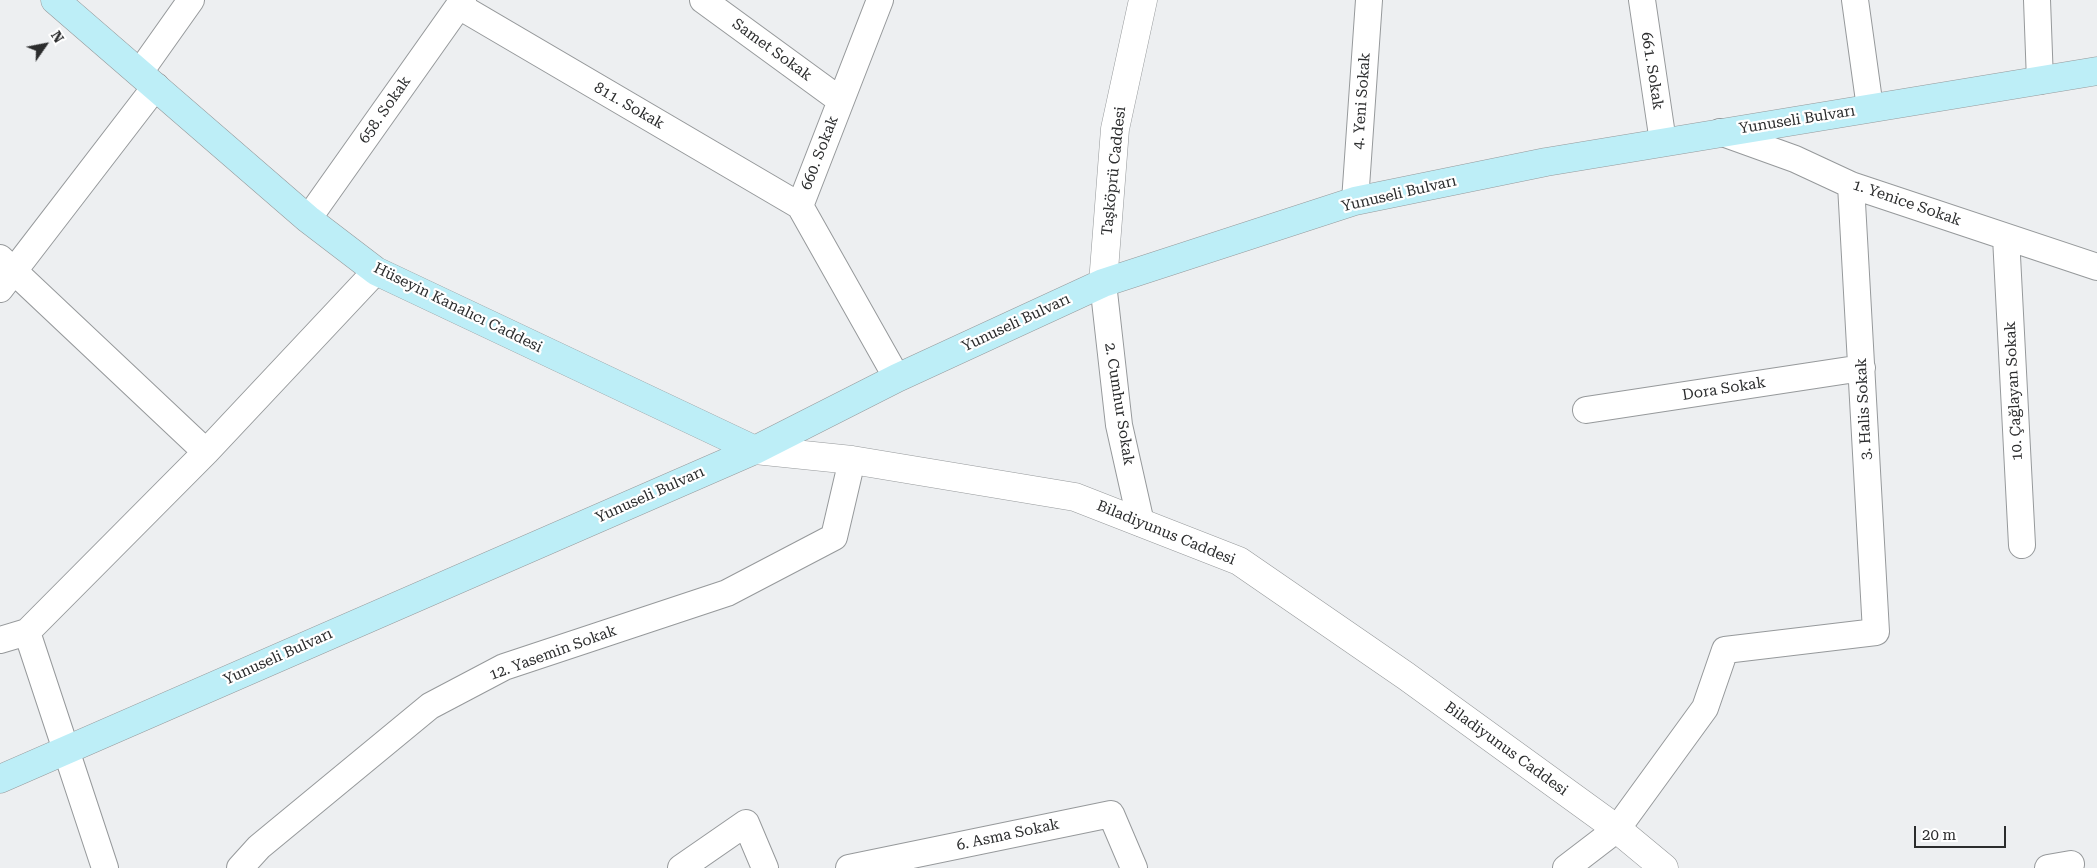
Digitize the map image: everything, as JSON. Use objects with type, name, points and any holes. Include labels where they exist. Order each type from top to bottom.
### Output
[{"type":"main road","name":"Hüseyin Kanalıcı Caddesi","points":[[68,4],[148,79],[308,220],[376,271],[755,450]]},
{"type":"main road","name":"Yunuseli Bulvarı","points":[[0,779],[755,450],[897,378],[1103,283],[1355,201],[1546,162],[2097,71]]},
{"type":"street","points":[[191,0],[148,79],[5,274],[206,452]]},
{"type":"street","name":"Samet Sokak","points":[[703,0],[840,100]]},
{"type":"street","name":"660. Sokak","points":[[880,0],[800,206],[897,378]]},
{"type":"street","name":"Taşköprü Caddesi","points":[[1103,283],[1115,129],[1143,0]]},
{"type":"street","name":"4. Yeni Sokak","points":[[1355,201],[1369,0]]},
{"type":"street","name":"661. Sokak","points":[[1642,0],[1663,142]]},
{"type":"street","points":[[1855,0],[1870,108]]},
{"type":"street","points":[[2037,0],[2040,81]]},
{"type":"street","name":"811. Sokak","points":[[461,3],[800,206]]},
{"type":"street","name":"658. Sokak","points":[[308,220],[461,3]]},
{"type":"street","name":"1. Yenice Sokak","points":[[1720,132],[1795,159],[1851,185],[2097,267]]},
{"type":"street","name":"3. Halis Sokak","points":[[1617,829],[1705,708],[1724,650],[1876,632],[1851,185]]},
{"type":"street","name":"10. Çağlayan Sokak","points":[[2006,237],[2022,544]]},
{"type":"street","points":[[0,640],[27,632],[206,452],[376,271]]},
{"type":"street","name":"2. Cumhur Sokak","points":[[1103,283],[1120,425],[1141,523]]},
{"type":"street","name":"Dora Sokak","points":[[1586,410],[1862,368]]},
{"type":"street","name":"Biladiyunus Caddesi","points":[[755,450],[852,460],[1075,497],[1239,561],[1406,676],[1617,829],[1664,868]]},
{"type":"street","name":"12. Yasemin Sokak","points":[[240,868],[260,847],[430,706],[504,668],[726,592],[834,537],[852,460]]},
{"type":"street","points":[[27,632],[105,868]]},
{"type":"street","name":"6. Asma Sokak","points":[[848,868],[1111,814],[1134,868]]},
{"type":"street","points":[[681,868],[746,823],[765,868]]},
{"type":"street","points":[[1566,868],[1617,829]]}]
